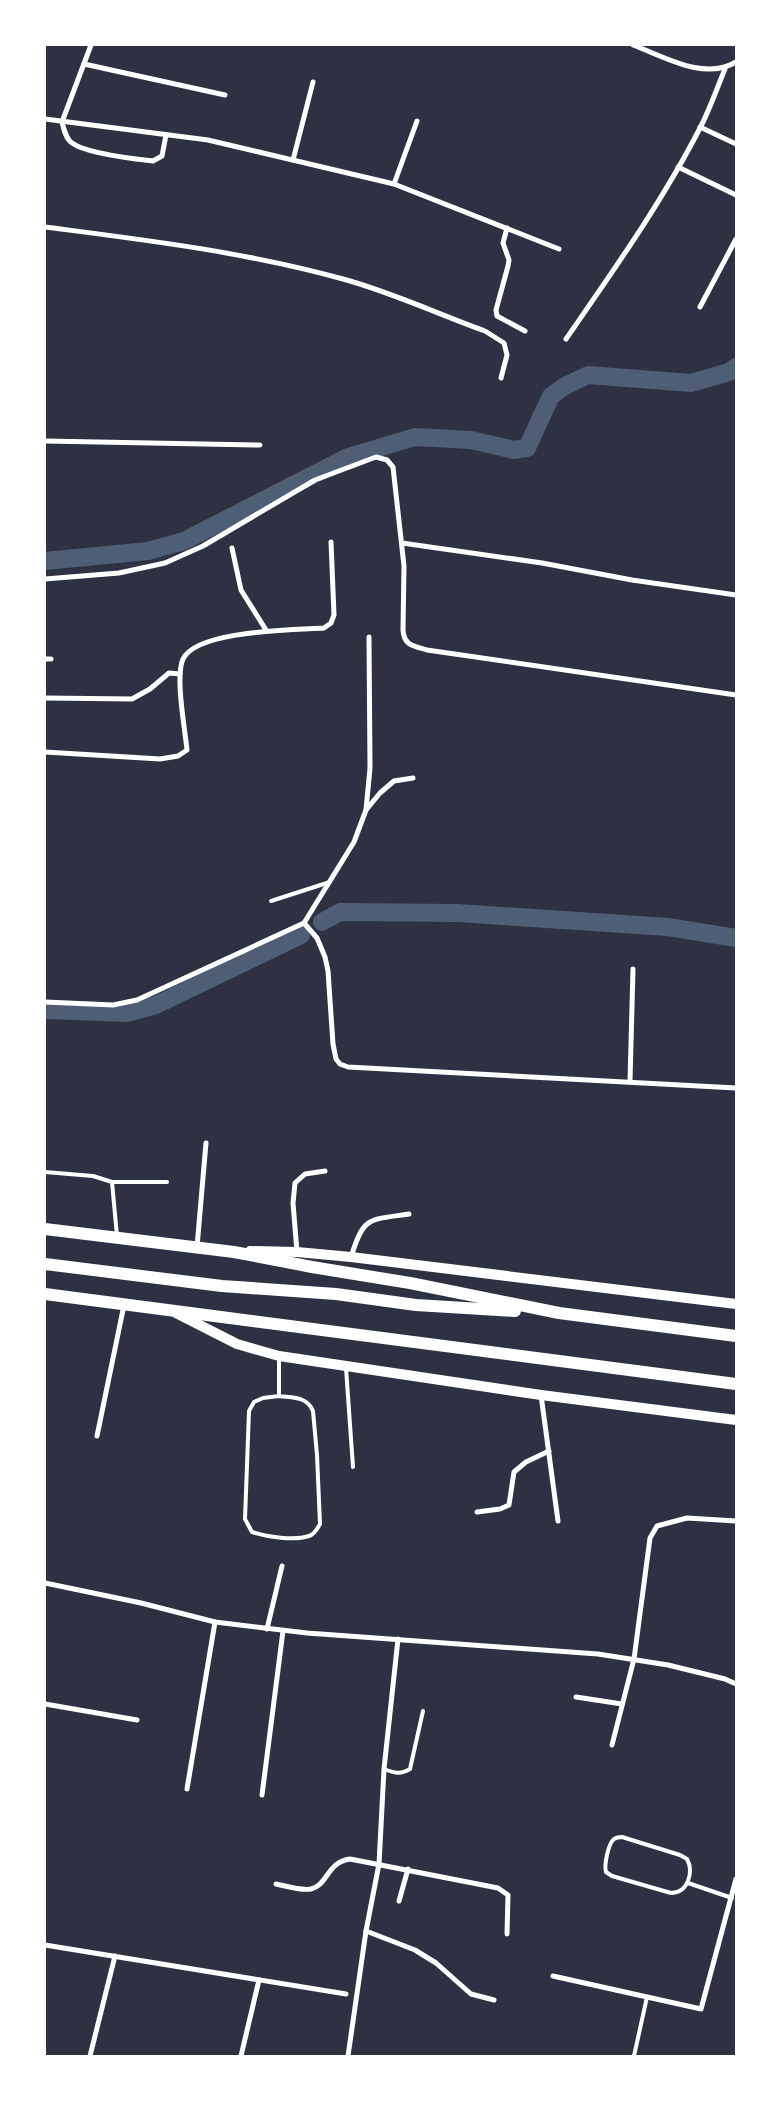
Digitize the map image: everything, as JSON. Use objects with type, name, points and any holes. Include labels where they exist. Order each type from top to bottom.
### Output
[{"type":"main road","points":[[45,1229],[234,1252],[312,1268],[410,1283],[559,1313],[736,1336]]},
{"type":"main road","points":[[234,1252],[297,1252],[351,1257],[736,1304]]},
{"type":"main road","points":[[45,1264],[222,1286],[336,1294],[416,1306],[559,1313]]},
{"type":"main road","points":[[45,1294],[736,1384]]},
{"type":"main road","points":[[171,1310],[237,1344],[279,1356],[541,1395],[736,1420]]},
{"type":"street","points":[[91,45],[62,122],[66,136],[72,143],[86,149],[154,161],[162,156],[166,135]]},
{"type":"street","points":[[634,45],[679,63],[699,68],[712,70],[725,68],[736,62]]},
{"type":"street","points":[[84,64],[225,95]]},
{"type":"street","points":[[566,339],[624,256],[678,167],[700,127],[725,68]]},
{"type":"street","points":[[293,160],[313,82]]},
{"type":"street","points":[[45,119],[208,140],[394,184],[559,249]]},
{"type":"street","points":[[394,184],[417,121]]},
{"type":"street","points":[[700,127],[736,144]]},
{"type":"street","points":[[678,167],[736,195]]},
{"type":"street","points":[[45,227],[266,260],[344,279],[485,332],[504,343],[507,355],[505,369],[501,378]]},
{"type":"street","points":[[507,228],[503,244],[509,260],[496,310],[497,316],[525,331]]},
{"type":"street","points":[[700,307],[736,239]]},
{"type":"street","points":[[45,441],[260,445]]},
{"type":"street","points":[[45,579],[119,573],[165,563],[203,546],[315,480],[376,456],[386,460],[393,467],[404,566],[403,630],[404,639],[409,645],[427,650],[736,695]]},
{"type":"street","points":[[45,752],[160,759],[178,756],[187,750],[180,674],[184,658],[194,647],[214,641],[266,630],[324,628],[331,624],[334,615],[331,542]]},
{"type":"street","points":[[402,543],[542,563],[632,580],[736,595]]},
{"type":"street","points":[[232,548],[241,590],[266,630]]},
{"type":"street","points":[[45,1002],[113,1005],[137,1000],[304,923],[354,842],[366,810],[370,768],[369,637]]},
{"type":"street","points":[[45,698],[132,699],[150,689],[169,673],[180,674]]},
{"type":"street","points":[[366,810],[380,793],[394,781],[414,778]]},
{"type":"street","points":[[304,923],[317,938],[325,957],[328,971],[333,1044],[336,1059],[340,1064],[348,1067],[736,1088]]},
{"type":"street","points":[[630,1081],[633,969]]},
{"type":"street","points":[[197,1248],[206,1143]]},
{"type":"street","points":[[297,1252],[293,1203],[295,1183],[305,1174],[325,1171]]},
{"type":"street","points":[[351,1257],[360,1232],[367,1223],[380,1218],[409,1214]]},
{"type":"street","points":[[97,1436],[124,1304]]},
{"type":"street","points":[[541,1395],[558,1521]]},
{"type":"street","points":[[477,1512],[500,1509],[509,1505],[514,1472],[526,1462],[549,1451]]},
{"type":"street","points":[[612,1744],[634,1659],[650,1538],[657,1526],[687,1518],[736,1521]]},
{"type":"street","points":[[267,1629],[282,1566]]},
{"type":"street","points":[[45,1583],[141,1603],[215,1622],[283,1631],[547,1649],[634,1659],[668,1665],[736,1684]]},
{"type":"street","points":[[187,1789],[215,1622]]},
{"type":"street","points":[[262,1795],[283,1631]]},
{"type":"street","points":[[348,2056],[366,1931],[379,1864],[384,1770],[398,1639]]},
{"type":"street","points":[[576,1696],[622,1704]]},
{"type":"street","points":[[45,1704],[137,1720]]},
{"type":"street","points":[[276,1884],[308,1890],[315,1887],[335,1864],[341,1860],[350,1859],[498,1888],[508,1895],[507,1934]]},
{"type":"street","points":[[399,1901],[408,1869]]},
{"type":"street","points":[[553,1976],[700,2009],[736,1879]]},
{"type":"street","points":[[366,1931],[415,1950],[436,1963],[471,1994],[494,2000]]},
{"type":"street","points":[[45,1945],[346,1994]]},
{"type":"street","points":[[90,2056],[115,1956]]},
{"type":"street","points":[[241,2056],[259,1980]]},
{"type":"lane","points":[[271,901],[330,882]]},
{"type":"lane","points":[[45,1172],[93,1176],[112,1182],[167,1182]]},
{"type":"lane","points":[[112,1182],[117,1238]]},
{"type":"lane","points":[[279,1356],[279,1396]]},
{"type":"lane","points":[[346,1366],[353,1467]]},
{"type":"lane","points":[[279,1396],[304,1400],[310,1404],[313,1410],[320,1524],[316,1532],[310,1536],[296,1538],[259,1534],[252,1532],[245,1519],[249,1412],[254,1402],[263,1398],[279,1396]]},
{"type":"lane","points":[[384,1770],[403,1773],[410,1769],[423,1711]]},
{"type":"lane","points":[[622,1837],[680,1855],[687,1859],[689,1864],[688,1882],[684,1889],[677,1893],[671,1893],[612,1876],[606,1872],[605,1867],[612,1840],[622,1837]]},
{"type":"lane","points":[[688,1882],[732,1898]]},
{"type":"lane","points":[[634,2056],[647,1997]]},
{"type":"waterway","points":[[45,561],[148,551],[184,541],[348,457],[415,437],[471,440],[514,450],[527,448],[551,396],[565,386],[588,375],[691,383],[729,372],[736,367]]},
{"type":"waterway","points":[[322,922],[340,912],[457,913],[668,927],[736,938]]},
{"type":"waterway","points":[[45,1010],[127,1013],[156,1005],[301,935]]}]
